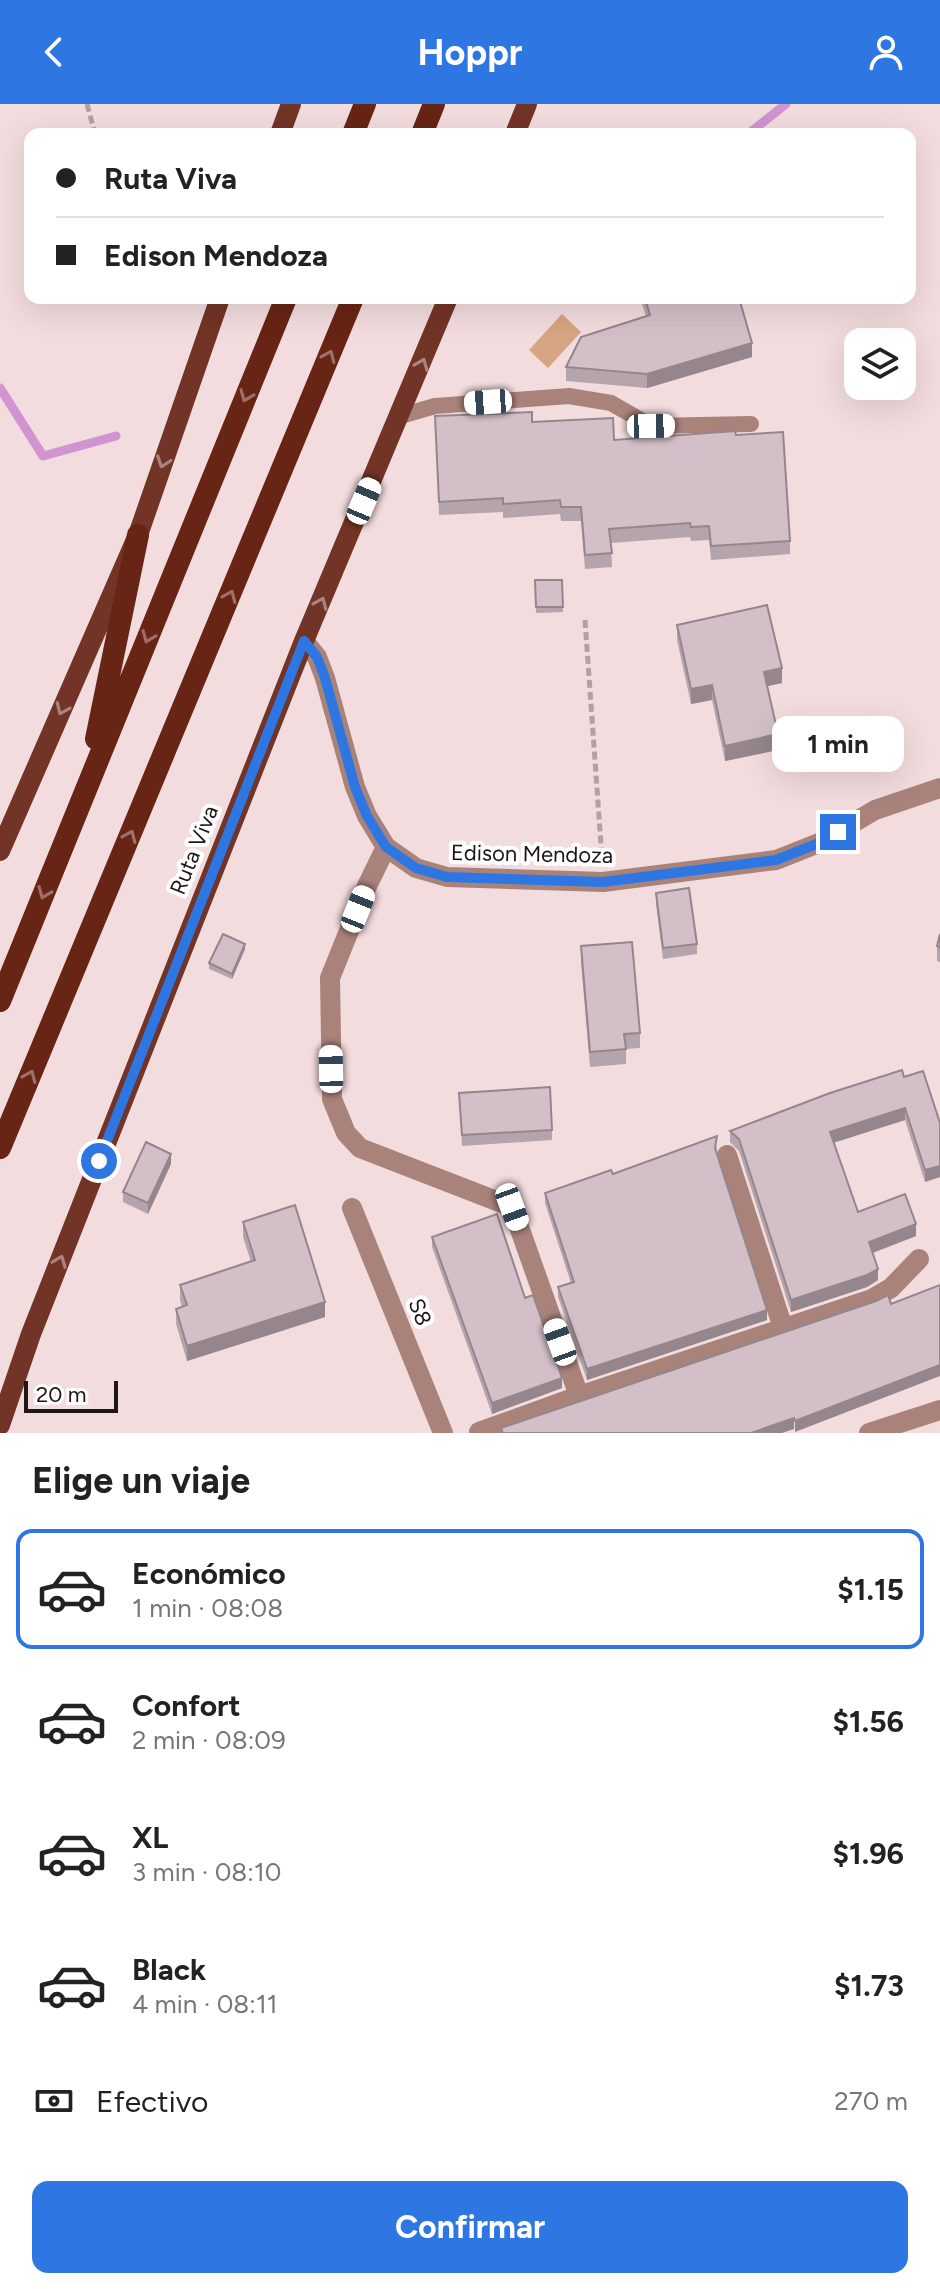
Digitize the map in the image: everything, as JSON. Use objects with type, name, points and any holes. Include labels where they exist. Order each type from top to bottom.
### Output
[{"type":"highway","points":[[355,128],[365,104]]},
{"type":"highway","points":[[424,128],[434,104]]},
{"type":"highway","points":[[0,1001],[284,304]]},
{"type":"highway","points":[[0,1148],[351,304]]},
{"type":"highway","points":[[84,794],[138,535]]},
{"type":"main road","points":[[282,128],[291,104]]},
{"type":"main road","points":[[517,128],[527,104]]},
{"type":"main road","points":[[0,851],[138,535],[218,304]]},
{"type":"main road","name":"Ruta Viva","points":[[0,1425],[31,1334],[304,641],[446,304]]},
{"type":"street","name":"Edison Mendoza","points":[[304,641],[317,657],[325,678],[355,787],[367,816],[386,847],[416,868],[447,877],[603,882],[776,860],[819,843],[875,810],[940,788]]},
{"type":"street","points":[[386,847],[330,978],[332,1099],[346,1133],[360,1148],[512,1207],[579,1396]]},
{"type":"street","points":[[727,1155],[783,1328]]},
{"type":"street","name":"S8","points":[[352,1208],[443,1433]]},
{"type":"street","points":[[479,1432],[872,1299],[891,1288],[919,1259]]},
{"type":"street","points":[[869,1433],[940,1410]]},
{"type":"lane","points":[[401,416],[435,406],[569,396],[611,403],[651,426],[751,424]]},
{"type":"path","points":[[87,104],[93,128]]},
{"type":"path","points":[[585,620],[603,882]]},
{"type":"shaded area","points":[[562,314],[581,332],[548,368],[529,350]]},
{"type":"building","points":[[647,304],[741,304],[752,343],[647,374],[566,367],[581,337],[650,315]]},
{"type":"building","points":[[532,412],[532,422],[613,418],[614,440],[735,431],[736,435],[783,432],[790,541],[711,546],[709,526],[691,527],[690,523],[609,529],[612,553],[585,555],[581,507],[561,507],[560,500],[503,504],[503,498],[439,502],[435,416]]},
{"type":"building","points":[[535,580],[562,580],[563,607],[536,607]]},
{"type":"building","points":[[767,605],[782,668],[764,672],[778,734],[725,746],[712,685],[691,689],[677,625]]},
{"type":"building","points":[[689,888],[697,944],[663,948],[656,893]]},
{"type":"building","points":[[223,934],[245,944],[232,974],[209,963]]},
{"type":"building","points":[[632,942],[640,1033],[624,1034],[626,1049],[590,1052],[581,946]]},
{"type":"building","points":[[902,1070],[904,1077],[923,1071],[940,1123],[940,1166],[925,1170],[905,1108],[830,1132],[858,1212],[905,1194],[916,1224],[869,1242],[878,1269],[791,1300],[739,1139],[730,1131]]},
{"type":"building","points":[[550,1087],[552,1130],[462,1135],[459,1093]]},
{"type":"building","points":[[717,1136],[715,1148],[767,1310],[587,1369],[558,1287],[574,1282],[545,1193],[611,1170],[613,1174]]},
{"type":"building","points":[[146,1142],[171,1154],[148,1203],[123,1192]]},
{"type":"building","points":[[295,1205],[325,1302],[187,1346],[176,1309],[187,1305],[180,1285],[255,1260],[243,1222]]},
{"type":"building","points":[[497,1214],[525,1298],[533,1295],[562,1378],[492,1403],[432,1237]]},
{"type":"building","points":[[940,1285],[940,1365],[795,1421],[794,1418],[751,1433],[503,1433],[501,1428],[888,1295],[891,1304]]},
{"type":"waterway","points":[[756,128],[786,104]]},
{"type":"waterway","points":[[0,388],[43,456],[116,436]]},
{"type":"route","points":[[99,1161],[304,641],[317,657],[325,678],[355,787],[367,816],[386,847],[416,868],[447,877],[603,882],[776,860],[838,832]]}]
